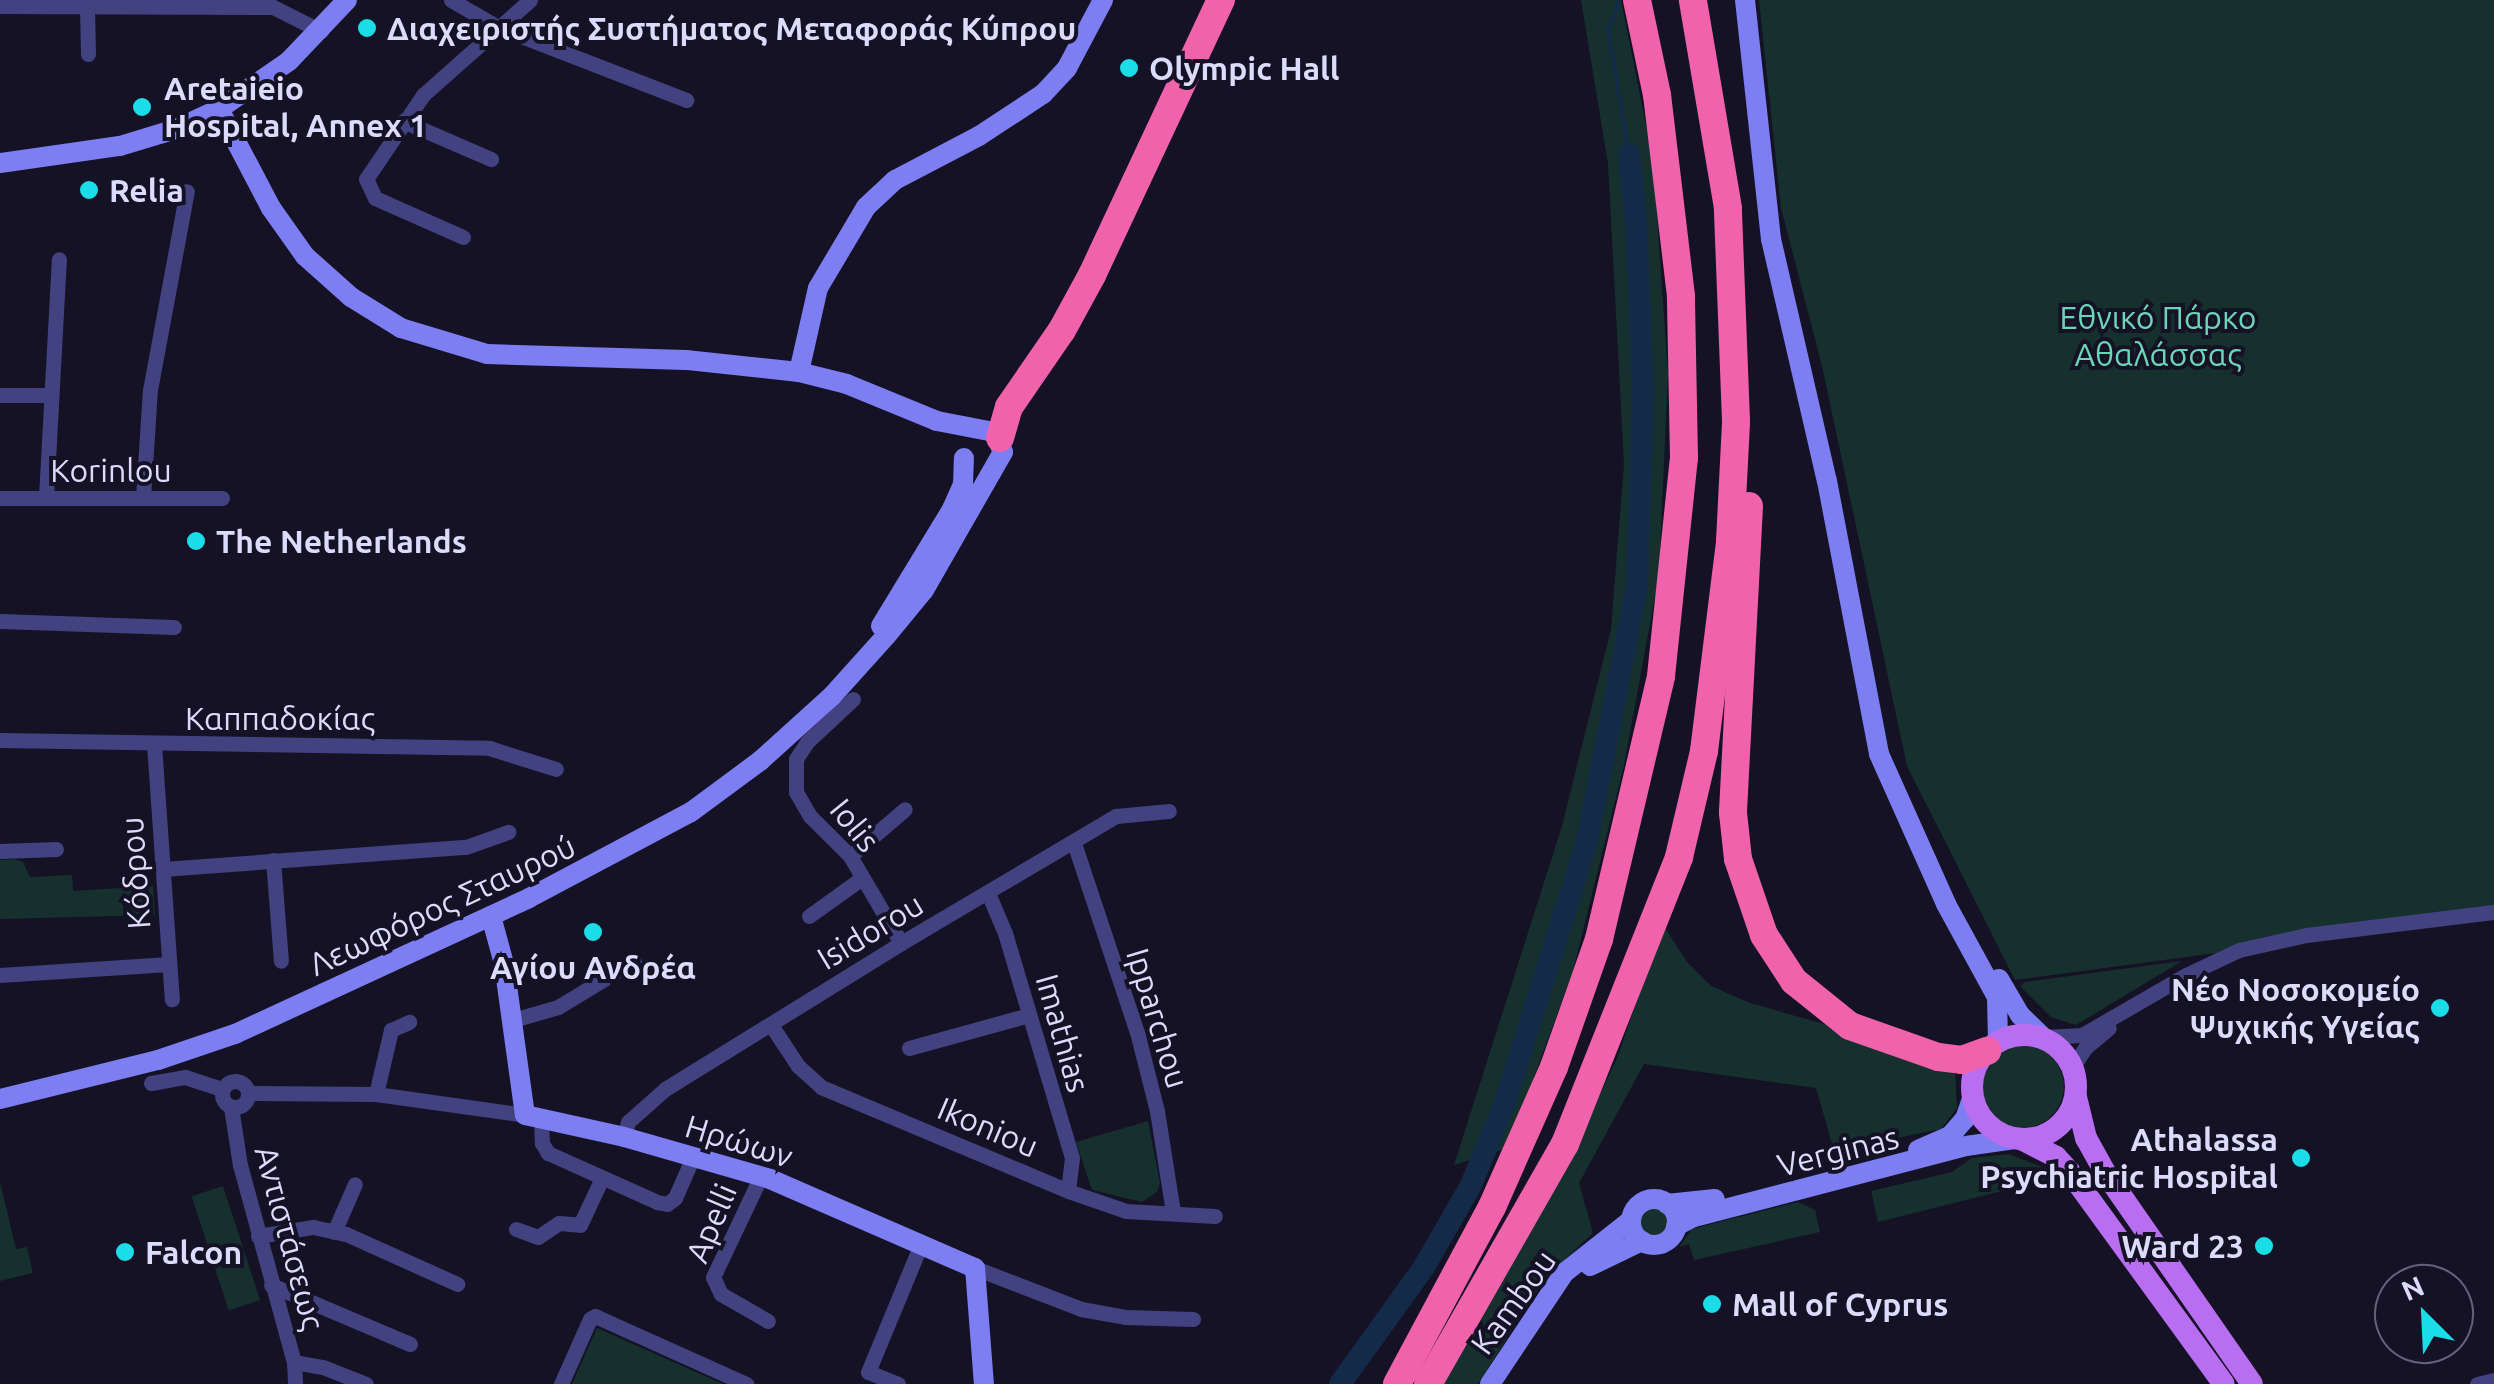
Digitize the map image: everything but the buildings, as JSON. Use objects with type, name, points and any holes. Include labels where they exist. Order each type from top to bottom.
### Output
[{"type":"highway","points":[[989,434],[1062,330],[1092,276],[1221,0]]},
{"type":"highway","points":[[1406,1381],[1492,1208],[1554,1068],[1599,940],[1650,732],[1679,531],[1684,458],[1678,235],[1657,95],[1634,0]]},
{"type":"highway","points":[[1406,1381],[1565,1144],[1679,857],[1704,751],[1730,541],[1736,421],[1728,208],[1693,0]]},
{"type":"highway","points":[[1736,421],[1750,494],[1732,814],[1738,858],[1754,908],[1794,981],[1834,1016],[1869,1034],[1938,1057],[1962,1060],[1993,1046]]},
{"type":"main road","points":[[0,163],[120,146],[219,109],[254,88],[320,31],[348,0]]},
{"type":"main road","points":[[799,372],[818,288],[866,207],[895,180],[996,126],[1043,94],[1075,55],[1103,0]]},
{"type":"main road","points":[[1745,0],[1772,239],[1827,481],[1879,754],[1946,904],[1997,997],[1993,1046],[1971,1082],[1972,1098],[1987,1125],[2056,1157],[2224,1384]]},
{"type":"main road","points":[[219,109],[271,208],[297,246],[351,298],[401,328],[487,354],[686,360],[799,372],[847,384],[918,414],[989,434],[1003,452],[990,469],[975,469],[918,414]]},
{"type":"main road","points":[[1793,329],[1826,438],[1898,778],[1948,886],[2020,1015],[2059,1046],[2073,1066],[2086,1138],[2104,1171],[2252,1384]]},
{"type":"main road","points":[[963,456],[964,441],[989,434]]},
{"type":"main road","name":"Λεωφόρος Σταυρού","points":[[857,667],[952,509],[962,484],[963,456]]},
{"type":"main road","name":"Λεωφόρος Σταυρού","points":[[0,1099],[207,1044],[449,937],[690,812],[760,761],[832,696],[924,590],[990,469]]},
{"type":"main road","points":[[502,958],[514,916],[529,898]]},
{"type":"main road","points":[[491,916],[533,1117]]},
{"type":"main road","points":[[449,937],[478,940],[502,958]]},
{"type":"main road","points":[[1993,1046],[2028,1034],[2043,1037]]},
{"type":"main road","name":"Verginas","points":[[1668,1204],[1703,1202],[1929,1147],[1950,1136],[1965,1119],[1972,1098]]},
{"type":"main road","points":[[2019,1139],[2057,1128],[2076,1098]]},
{"type":"main road","name":"Ηρώων","points":[[533,1117],[624,1137],[761,1176],[975,1268]]},
{"type":"main road","name":"Verginas","points":[[1676,1226],[1694,1217],[1966,1146],[2019,1139]]},
{"type":"main road","points":[[1659,1200],[1668,1204],[1676,1226],[1662,1243],[1642,1242],[1631,1220],[1640,1203],[1659,1200]]},
{"type":"main road","name":"Kambou","points":[[1490,1384],[1564,1274],[1631,1220]]},
{"type":"main road","name":"Kambou","points":[[1498,1384],[1557,1294],[1572,1279],[1607,1254],[1642,1242]]},
{"type":"main road","points":[[975,1268],[984,1384]]},
{"type":"street","points":[[451,0],[498,28],[686,100]]},
{"type":"street","points":[[463,237],[374,198],[366,188],[366,179],[423,95],[530,0]]},
{"type":"street","points":[[0,6],[273,7],[320,31]]},
{"type":"street","points":[[87,6],[88,54]]},
{"type":"street","points":[[404,121],[490,159]]},
{"type":"street","points":[[143,497],[150,390],[187,190]]},
{"type":"street","points":[[46,497],[59,259]]},
{"type":"street","points":[[0,395],[50,395]]},
{"type":"street","name":"Korinlou","points":[[0,498],[222,498]]},
{"type":"street","points":[[0,621],[174,627]]},
{"type":"street","name":"Iolis","points":[[854,698],[806,742],[796,759],[796,792],[810,816],[850,856],[901,943]]},
{"type":"street","name":"Καππαδοκίας","points":[[0,740],[489,748],[556,769]]},
{"type":"street","name":"Κόδρου","points":[[154,744],[172,998]]},
{"type":"street","points":[[850,856],[905,809]]},
{"type":"street","name":"Isidorou","points":[[624,1137],[628,1122],[646,1103],[901,943],[1116,816],[1169,811]]},
{"type":"street","points":[[163,869],[466,848],[508,832]]},
{"type":"street","name":"Ipparchou","points":[[1074,843],[1137,1032],[1157,1111],[1173,1212]]},
{"type":"street","points":[[0,852],[56,849]]},
{"type":"street","points":[[274,860],[281,961]]},
{"type":"street","points":[[809,916],[862,878]]},
{"type":"street","name":"Imathias","points":[[988,893],[1005,933],[1072,1158],[1068,1192]]},
{"type":"street","points":[[2043,1037],[2077,1036],[2199,968],[2272,942],[2494,912]]},
{"type":"street","points":[[512,1020],[558,1008],[634,962]]},
{"type":"street","points":[[0,975],[169,964]]},
{"type":"street","points":[[2073,1066],[2085,1048],[2135,1006]]},
{"type":"street","points":[[909,1048],[1029,1015]]},
{"type":"street","points":[[376,1094],[391,1030],[409,1022]]},
{"type":"street","name":"Ikoniou","points":[[771,1025],[798,1066],[821,1086],[1068,1192],[1126,1210],[1215,1216]]},
{"type":"street","points":[[151,1083],[185,1077],[222,1088],[236,1080],[248,1092],[243,1104],[231,1107],[222,1098],[222,1088]]},
{"type":"street","name":"Ηρώων","points":[[248,1092],[376,1094],[533,1117]]},
{"type":"street","name":"Αντιστάσεως","points":[[231,1107],[258,1236],[294,1362],[295,1384]]},
{"type":"street","points":[[533,1117],[548,1153],[666,1204],[675,1198],[693,1157]]},
{"type":"street","name":"Apelli","points":[[761,1176],[712,1277],[721,1294],[768,1321]]},
{"type":"street","points":[[516,1229],[538,1237],[560,1222],[580,1225],[602,1178]]},
{"type":"street","points":[[334,1232],[355,1184]]},
{"type":"street","points":[[258,1236],[313,1227],[334,1232],[457,1284]]},
{"type":"street","points":[[898,1384],[868,1372],[921,1244]]},
{"type":"street","name":"Ηρώων","points":[[975,1268],[1081,1309],[1126,1317],[1193,1319]]},
{"type":"street","points":[[271,1285],[410,1344]]},
{"type":"street","points":[[562,1384],[590,1319],[595,1316],[746,1384]]},
{"type":"street","points":[[294,1362],[323,1367],[366,1384]]},
{"type":"street","points":[[2477,1384],[2494,1380]]},
{"type":"green space","points":[[1581,0],[1621,0],[1653,160],[1668,373],[1659,575],[1624,765],[1573,971],[1508,1148],[1454,1165],[1562,826],[1611,629],[1624,464],[1608,164]]},
{"type":"green space","name":"Εθνικό Πάρκο Αθαλάσσας","points":[[1759,0],[2494,0],[2494,909],[2313,940],[2015,980],[1907,766],[1822,366],[1781,208]]},
{"type":"green space","points":[[0,860],[23,862],[30,877],[72,875],[73,891],[153,886],[155,915],[0,919]]},
{"type":"green space","points":[[1663,925],[1687,962],[1711,986],[1750,1003],[1845,1030],[1955,1070],[1957,1108],[1941,1129],[1834,1151],[1816,1088],[1644,1064],[1579,1183],[1593,1233],[1545,1278],[1478,1384],[1441,1384],[1575,1147],[1618,1056]]},
{"type":"green space","points":[[2182,961],[2076,1025],[2051,1017],[2021,987],[2024,982]]},
{"type":"green space","points":[[2014,1044],[2030,1044],[2046,1051],[2057,1062],[2064,1086],[2061,1102],[2052,1116],[2030,1128],[2014,1128],[1998,1121],[1987,1110],[1980,1094],[1980,1078],[1987,1062],[1998,1051]]},
{"type":"green space","points":[[1148,1121],[1160,1183],[1157,1192],[1142,1202],[1092,1190],[1076,1142]]},
{"type":"green space","points":[[2008,1154],[2040,1166],[2054,1178],[1878,1222],[1871,1191],[1952,1172],[1972,1158]]},
{"type":"green space","points":[[0,1182],[16,1249],[27,1247],[33,1273],[0,1281]]},
{"type":"green space","points":[[223,1186],[260,1300],[229,1310],[192,1196]]},
{"type":"green space","points":[[1798,1202],[1815,1210],[1820,1232],[1694,1260],[1689,1244],[1679,1247],[1692,1229]]},
{"type":"green space","points":[[1655,1206],[1666,1211],[1671,1222],[1666,1233],[1655,1238],[1644,1233],[1639,1222],[1644,1211]]},
{"type":"green space","points":[[597,1328],[723,1384],[572,1384]]},
{"type":"waterway","points":[[1620,0],[1608,30],[1629,154]]},
{"type":"waterway","points":[[1340,1384],[1424,1267],[1470,1187],[1503,1108],[1587,841],[1637,586],[1643,394],[1636,221],[1629,154]]},
{"type":"place","name":"Διαχειριστής Συστήματος Μεταφοράς Κύπρου","points":[[367,28]]},
{"type":"place","name":"Olympic Hall","points":[[1129,68]]},
{"type":"place","name":"Aretaieio Hospital, Annex 1","points":[[142,107]]},
{"type":"place","name":"Relia","points":[[89,190]]},
{"type":"place","name":"The Netherlands","points":[[196,541]]},
{"type":"place","name":"Αγίου Ανδρέα","points":[[593,932]]},
{"type":"place","name":"Νέο Νοσοκομείο Ψυχικής Υγείας","points":[[2440,1008]]},
{"type":"place","name":"Athalassa Psychiatric Hospital","points":[[2301,1158]]},
{"type":"place","name":"Ward 23","points":[[2264,1246]]},
{"type":"place","name":"Falcon","points":[[125,1252]]},
{"type":"place","name":"Mall of Cyprus","points":[[1712,1304]]}]
